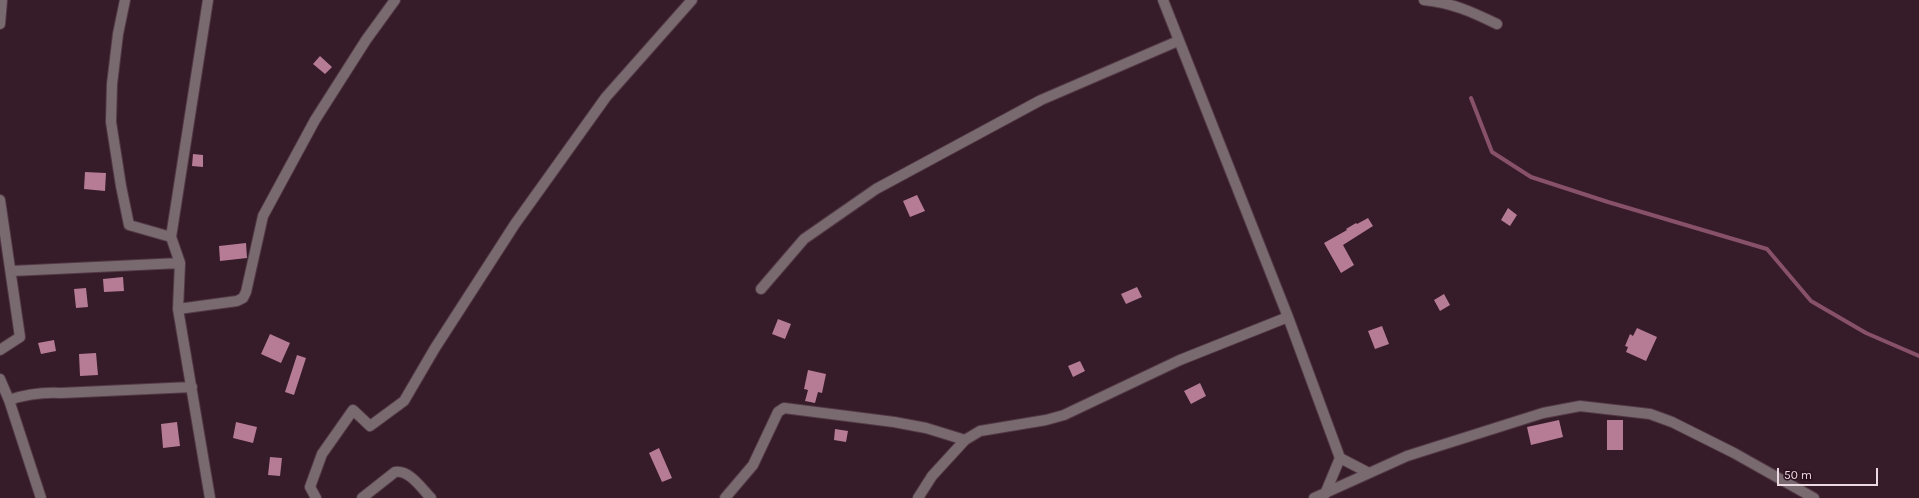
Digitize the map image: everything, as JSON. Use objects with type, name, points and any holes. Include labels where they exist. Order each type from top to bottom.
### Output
[{"type":"street","points":[[0,24],[2,0]]},
{"type":"street","points":[[125,0],[118,34],[111,99],[111,122],[120,186],[129,225],[171,237]]},
{"type":"street","points":[[208,0],[171,237],[180,263],[178,309],[210,498]]},
{"type":"street","points":[[178,309],[237,301],[243,298],[246,292],[259,230],[266,210],[315,120],[366,40],[395,0]]},
{"type":"street","points":[[316,498],[310,486],[322,454],[352,410],[370,426],[404,401],[435,348],[515,224],[606,97],[692,0]]},
{"type":"street","points":[[1163,0],[1288,317],[1340,458],[1325,495]]},
{"type":"street","points":[[1424,0],[1444,2],[1463,8],[1498,24]]},
{"type":"street","points":[[761,289],[804,239],[876,189],[1041,100],[1178,41]]},
{"type":"street","points":[[0,200],[12,271],[20,337],[0,350]]},
{"type":"street","points":[[12,271],[180,263]]},
{"type":"street","points":[[918,498],[932,476],[966,440],[985,430],[1046,420],[1064,415],[1180,360],[1288,317]]},
{"type":"street","points":[[0,379],[9,400],[41,498]]},
{"type":"street","points":[[9,400],[28,394],[42,392],[62,393],[192,387]]},
{"type":"street","points":[[1314,498],[1325,495],[1407,456],[1543,413],[1580,406],[1650,414],[1672,422],[1734,453],[1814,498]]},
{"type":"street","points":[[725,498],[753,465],[778,412],[784,408],[894,422],[926,428],[966,440]]},
{"type":"street","points":[[1340,458],[1369,473]]},
{"type":"street","points":[[362,498],[395,472],[399,471],[406,474],[431,498]]},
{"type":"building","points":[[320,56],[332,67],[325,74],[313,64]]},
{"type":"building","points":[[193,154],[203,155],[203,167],[192,166]]},
{"type":"building","points":[[85,172],[106,173],[105,191],[84,189]]},
{"type":"building","points":[[917,195],[925,211],[910,217],[903,201]]},
{"type":"building","points":[[1508,208],[1517,215],[1510,226],[1501,220]]},
{"type":"building","points":[[1368,218],[1373,226],[1343,245],[1354,265],[1341,273],[1324,243],[1356,223],[1357,224]]},
{"type":"building","points":[[246,243],[247,258],[220,261],[219,246]]},
{"type":"building","points":[[123,277],[124,291],[104,292],[103,279]]},
{"type":"building","points":[[1137,287],[1142,297],[1126,304],[1121,294]]},
{"type":"building","points":[[86,288],[88,307],[76,308],[74,289]]},
{"type":"building","points":[[1444,294],[1450,305],[1440,311],[1434,300]]},
{"type":"building","points":[[778,319],[791,324],[785,339],[772,334]]},
{"type":"building","points":[[1382,326],[1389,344],[1375,349],[1368,331]]},
{"type":"building","points":[[1637,328],[1657,337],[1646,361],[1626,352],[1628,347],[1625,346],[1630,334],[1633,336]]},
{"type":"building","points":[[270,334],[290,343],[281,363],[261,354]]},
{"type":"building","points":[[54,340],[56,351],[41,354],[38,343]]},
{"type":"building","points":[[96,353],[98,375],[80,376],[79,354]]},
{"type":"building","points":[[297,355],[306,358],[294,395],[285,392]]},
{"type":"building","points":[[1080,361],[1085,371],[1073,377],[1068,366]]},
{"type":"building","points":[[808,370],[826,374],[822,393],[818,392],[815,403],[805,401],[808,390],[804,389]]},
{"type":"building","points":[[1200,383],[1206,396],[1191,404],[1184,391]]},
{"type":"building","points":[[1559,420],[1563,437],[1531,445],[1527,427]]},
{"type":"building","points":[[1607,420],[1623,420],[1623,450],[1607,450]]},
{"type":"building","points":[[177,422],[180,446],[163,448],[161,424]]},
{"type":"building","points":[[236,422],[257,427],[253,443],[233,438]]},
{"type":"building","points":[[835,429],[848,431],[846,442],[834,440]]},
{"type":"building","points":[[659,448],[672,478],[662,482],[649,453]]},
{"type":"building","points":[[270,457],[282,458],[280,476],[268,475]]},
{"type":"waterway","points":[[1471,98],[1492,152],[1531,177],[1608,202],[1767,249],[1811,301],[1866,333],[1919,356]]}]
